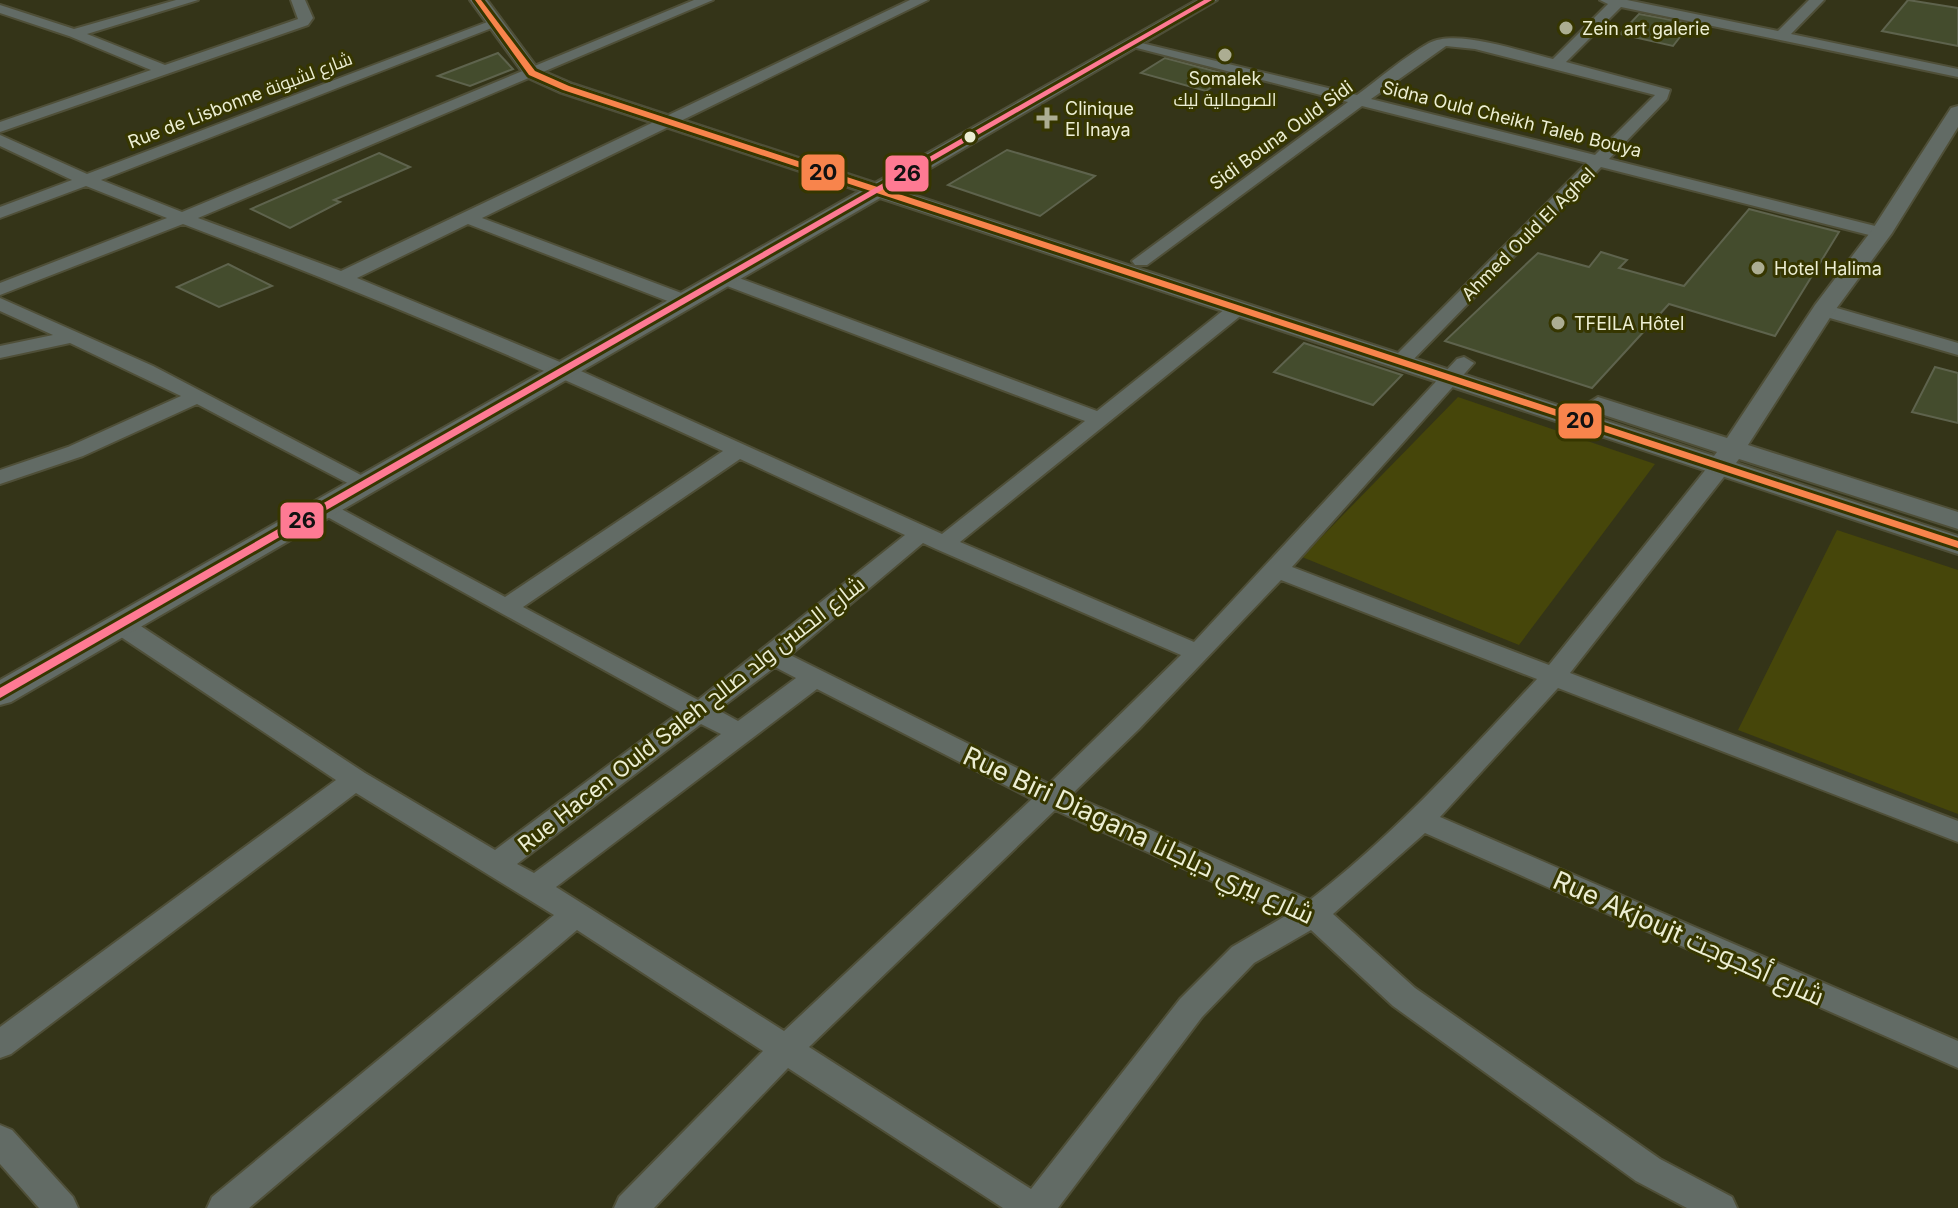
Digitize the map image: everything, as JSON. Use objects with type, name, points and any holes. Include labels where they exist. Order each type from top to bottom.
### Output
[{"type":"street","points":[[0,3],[8,0]]},
{"type":"street","points":[[74,33],[191,0]]},
{"type":"street","points":[[0,127],[303,22],[306,18],[298,0]]},
{"type":"street","points":[[478,0],[535,68],[566,88],[675,118],[1237,309],[1408,354]]},
{"type":"street","points":[[658,0],[672,14]]},
{"type":"street","points":[[0,289],[183,218],[535,68],[706,0]]},
{"type":"street","points":[[342,278],[921,0]]},
{"type":"street","points":[[0,694],[1209,0]]},
{"type":"street","points":[[1782,35],[1817,0]]},
{"type":"street","points":[[1557,63],[1615,1],[1958,73]]},
{"type":"street","points":[[0,9],[74,33],[164,70]]},
{"type":"street","name":"Rue de Lisbonne شارع لشبونة","points":[[0,213],[495,24]]},
{"type":"street","name":"Sidi Bouna Ould Sidi","points":[[1141,261],[1363,101],[1435,45],[1445,42],[1557,63]]},
{"type":"street","name":"Sidna Ould Cheikh Taleb Bouya","points":[[1134,43],[1881,233]]},
{"type":"street","name":"Ahmed Ould El Aghel","points":[[1408,354],[1601,162],[1662,96],[1663,90],[1637,81],[1557,63]]},
{"type":"street","points":[[121,625],[355,780],[497,864],[784,1051],[1034,1208],[1191,1008],[1243,955],[1313,914],[1365,873],[1421,820],[1552,679],[1727,458],[1823,310],[1881,233],[1958,112]]},
{"type":"street","points":[[0,140],[183,218],[342,278],[565,371],[932,539],[1197,653]]},
{"type":"street","points":[[883,187],[1141,261],[1408,354],[1727,458],[1958,545]]},
{"type":"street","points":[[467,218],[685,301]]},
{"type":"street","points":[[725,279],[1097,418]]},
{"type":"street","points":[[0,304],[75,336],[367,484]]},
{"type":"street","name":"Rue Hacen Ould Saleh شارع الحسن ولد صالح","points":[[497,864],[1097,418],[1237,309]]},
{"type":"street","points":[[1823,310],[1958,349]]},
{"type":"street","points":[[0,352],[75,336]]},
{"type":"street","points":[[631,1208],[784,1051],[1053,798],[1197,653],[1277,570],[1457,370]]},
{"type":"street","points":[[0,477],[41,467],[96,445],[196,397]]},
{"type":"street","points":[[505,608],[738,450]]},
{"type":"street","points":[[1727,458],[1958,521]]},
{"type":"street","points":[[324,509],[741,734]]},
{"type":"street","points":[[1277,570],[1552,679],[1958,832]]},
{"type":"street","name":"Rue Biri Diagana شارع بيري دياجانا","points":[[773,656],[1053,798],[1313,914],[1404,997],[1648,1170],[1720,1208]]},
{"type":"street","points":[[535,888],[815,677]]},
{"type":"street","points":[[0,1045],[355,780]]},
{"type":"street","name":"Rue Akjoujt شارع أكجوجت","points":[[1421,820],[1958,1055]]},
{"type":"street","points":[[224,1208],[574,915]]},
{"type":"street","points":[[0,1140],[61,1208]]},
{"type":"shaded area","points":[[1458,397],[1655,464],[1519,645],[1302,557]]},
{"type":"shaded area","points":[[1837,530],[1958,570],[1958,814],[1738,730]]},
{"type":"building","points":[[1908,0],[1958,8],[1958,46],[1882,31]]},
{"type":"building","points":[[1639,14],[1690,24],[1673,46],[1620,34]]},
{"type":"building","points":[[498,53],[513,69],[470,86],[438,76]]},
{"type":"building","points":[[1165,58],[1229,75],[1206,91],[1141,73]]},
{"type":"building","points":[[1007,150],[1095,176],[1040,216],[948,185]]},
{"type":"building","points":[[379,153],[410,167],[334,200],[340,202],[290,228],[251,209]]},
{"type":"building","name":"TFEILA Hôtel","points":[[1749,209],[1839,232],[1775,336],[1669,304],[1592,388],[1445,341],[1538,253],[1589,267],[1601,252],[1627,260],[1619,268],[1684,286]]},
{"type":"building","points":[[228,264],[272,286],[219,307],[177,287]]},
{"type":"building","points":[[1304,343],[1402,375],[1373,405],[1274,372]]},
{"type":"building","points":[[1935,367],[1958,373],[1958,423],[1912,412]]},
{"type":"transit line","name":"20","points":[[478,0],[532,73],[566,88],[1958,545]]},
{"type":"transit line","name":"26","points":[[0,694],[1209,0]]},
{"type":"place","name":"Zein art galerie","points":[[1566,28]]},
{"type":"place","name":"Somalek الصومالية ليك","points":[[1225,55]]},
{"type":"place","name":"Clinique El Inaya","points":[[1047,118]]},
{"type":"place","name":"Hotel Halima","points":[[1758,268]]},
{"type":"place","name":"TFEILA Hôtel","points":[[1558,323]]}]
